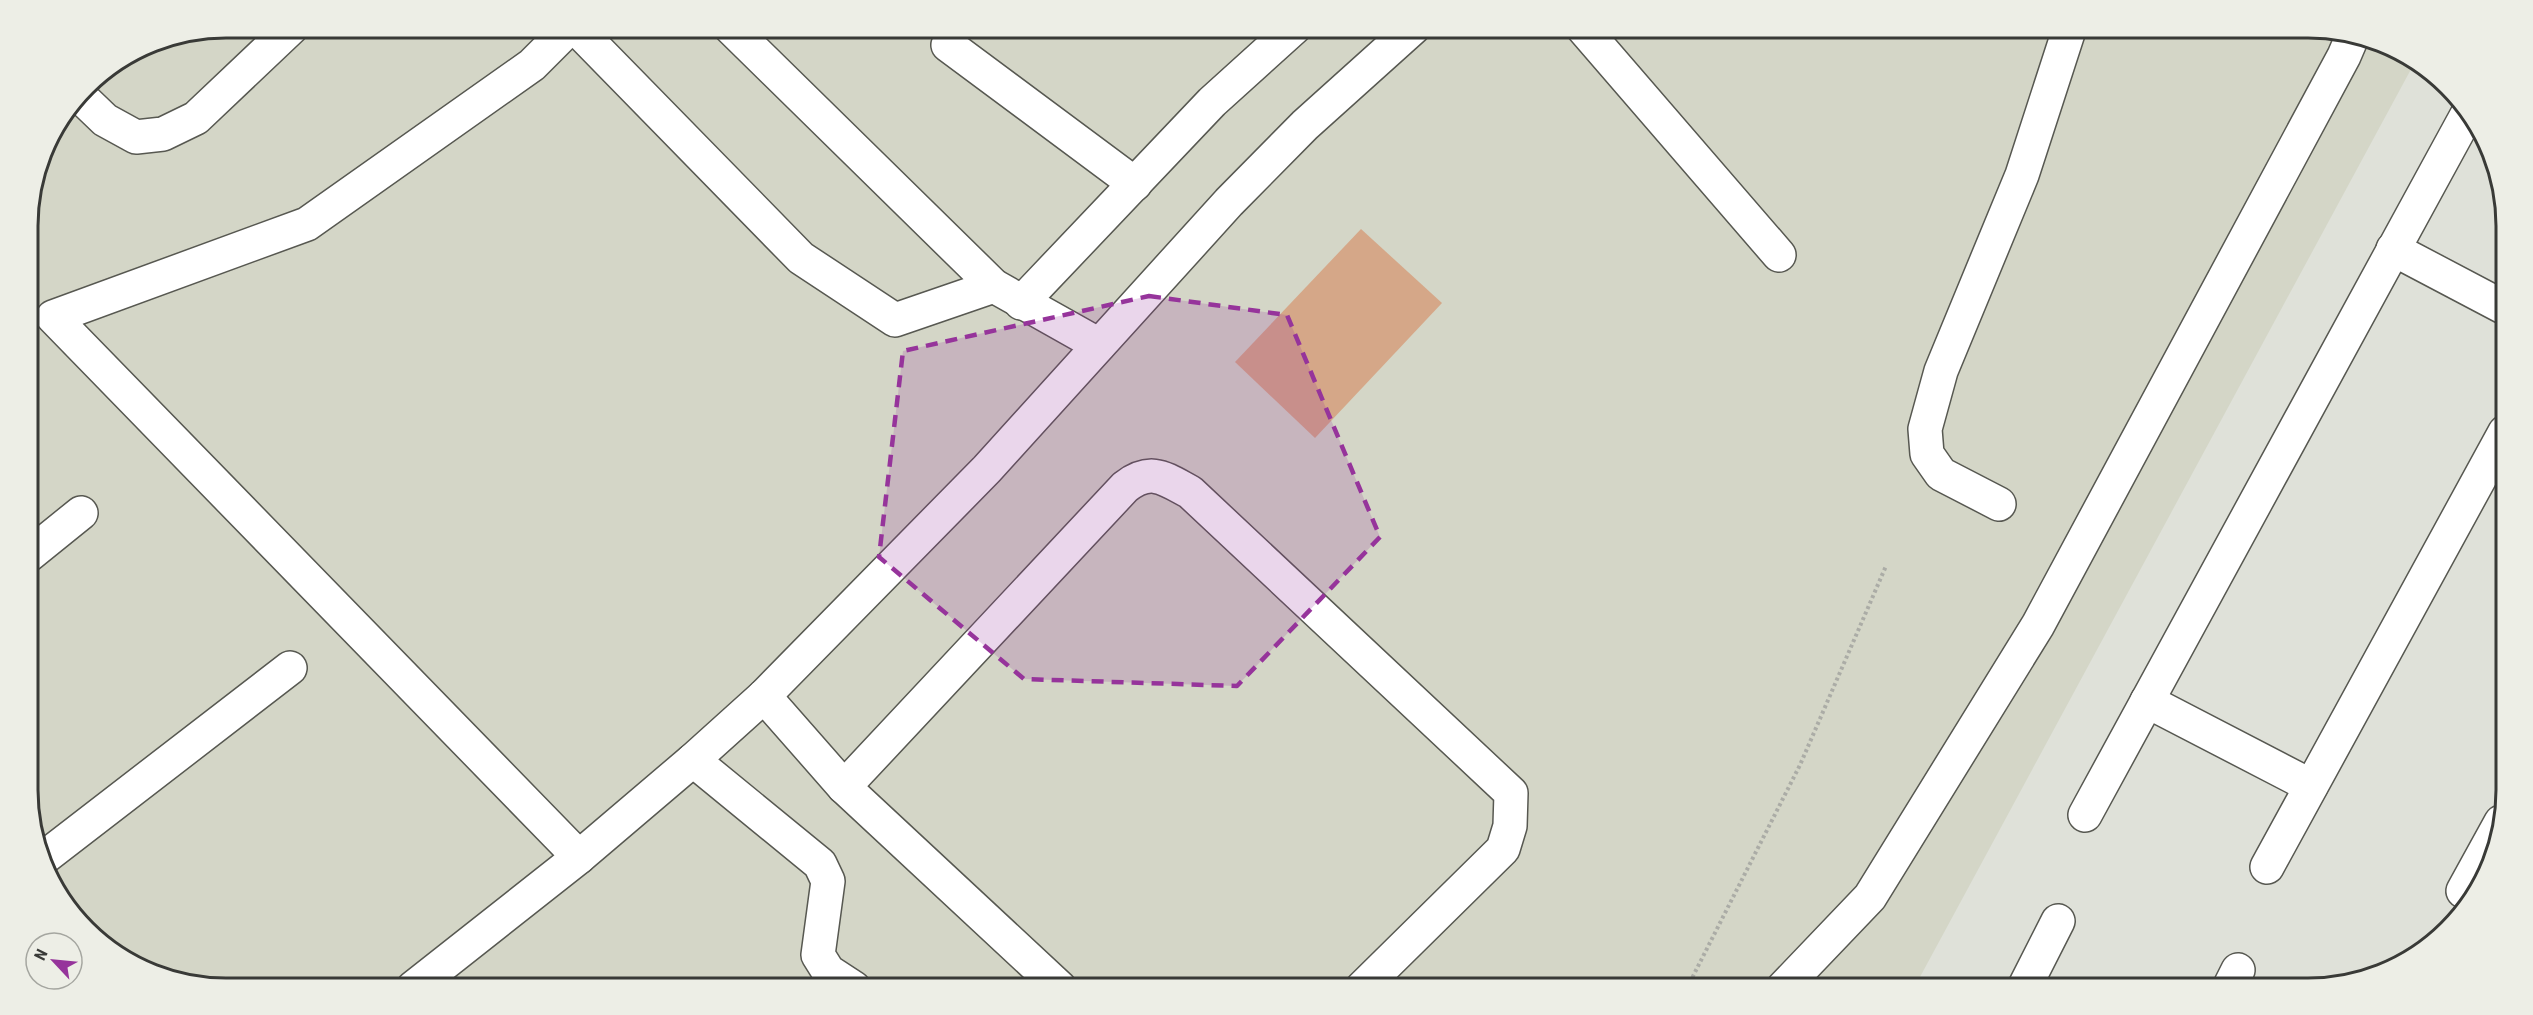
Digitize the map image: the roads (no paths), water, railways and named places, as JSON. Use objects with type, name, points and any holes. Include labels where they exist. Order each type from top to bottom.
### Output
[{"type":"street","points":[[1021,303],[1212,102],[1283,37]]},
{"type":"street","points":[[426,978],[579,857],[764,696],[987,470],[1228,202],[1305,125],[1402,37]]},
{"type":"street","points":[[1591,37],[1779,255]]},
{"type":"street","points":[[1999,504],[1941,474],[1927,454],[1925,429],[1941,371],[2022,175],[2067,37]]},
{"type":"street","points":[[85,101],[105,120],[135,137],[163,134],[196,118],[280,38]]},
{"type":"street","points":[[559,38],[532,65],[306,224],[52,317],[579,857]]},
{"type":"street","points":[[586,38],[801,258],[895,320],[994,286]]},
{"type":"street","points":[[741,38],[994,286],[1099,345]]},
{"type":"street","points":[[1793,977],[1870,897],[2038,625],[2349,43]]},
{"type":"street","points":[[948,45],[1135,183]]},
{"type":"street","points":[[2085,815],[2463,121]]},
{"type":"street","points":[[2394,249],[2496,303]]},
{"type":"street","points":[[2267,867],[2496,448]]},
{"type":"street","points":[[844,788],[1125,487],[1137,478],[1153,475],[1167,480],[1190,492],[1511,793],[1510,826],[1503,849],[1373,977]]},
{"type":"street","points":[[38,548],[81,513]]},
{"type":"street","points":[[49,854],[290,668]]},
{"type":"street","points":[[764,696],[844,788],[1049,978]]},
{"type":"street","points":[[2147,701],[2311,786]]},
{"type":"street","points":[[693,760],[820,864],[828,881],[818,955],[828,971],[838,978]]},
{"type":"street","points":[[2463,891],[2486,849]]},
{"type":"street","points":[[2030,977],[2058,921]]}]
